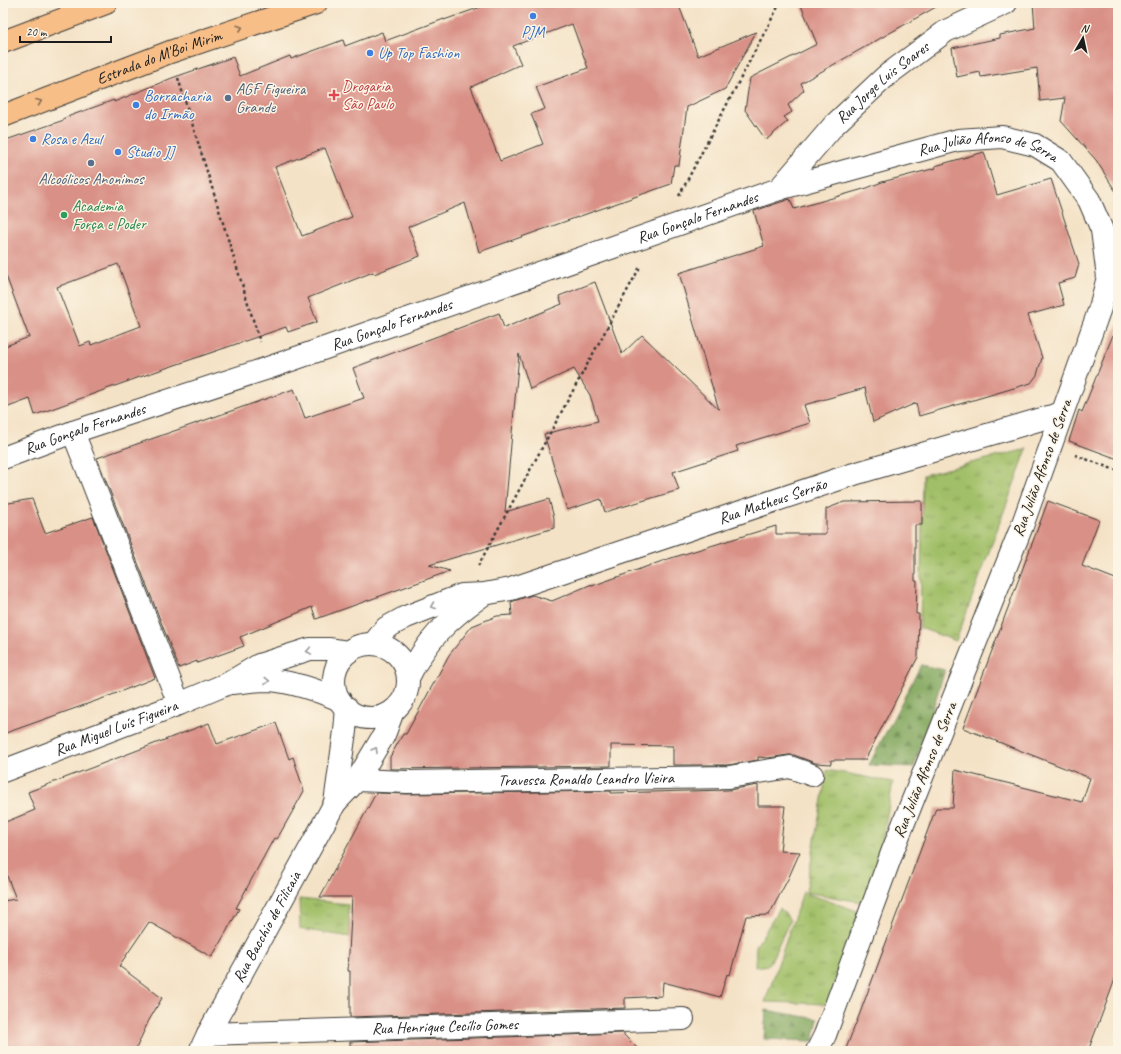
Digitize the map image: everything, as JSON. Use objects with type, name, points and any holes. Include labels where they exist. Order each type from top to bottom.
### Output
[{"type":"main road","points":[[3,42],[106,3]]},
{"type":"main road","name":"Estrada do M'Boi Mirim","points":[[3,116],[170,52],[316,3]]},
{"type":"street","name":"Rua Jorge Luis Soares","points":[[779,189],[834,125],[886,76],[946,32],[1006,3]]},
{"type":"street","name":"Rua Julião Afonso de Serra","points":[[779,189],[958,140],[1002,137],[1035,145],[1061,161],[1089,200],[1102,230],[1108,277],[1100,308],[1022,526],[893,850],[825,1035],[817,1051]]},
{"type":"street","name":"Rua Gonçalo Fernandes","points":[[3,458],[73,432],[268,368],[779,189]]},
{"type":"street","name":"Rua Matheus Serrão","points":[[373,644],[386,628],[406,617],[462,595],[484,594],[511,589],[854,474],[1062,413]]},
{"type":"street","points":[[73,432],[179,704]]},
{"type":"street","name":"Rua Matheus Serrão","points":[[408,678],[418,657],[435,636],[459,611],[484,594]]},
{"type":"street","points":[[373,644],[386,647],[397,654],[405,664],[408,678],[407,690],[402,702],[392,711],[381,716],[369,717],[357,715],[343,704],[335,687],[335,674],[339,662],[348,652],[360,646],[373,644]]},
{"type":"street","name":"Rua Miguel Luís Figueira","points":[[3,771],[179,704],[229,683],[259,665],[310,649],[348,652]]},
{"type":"street","name":"Rua Miguel Luís Figueira","points":[[229,683],[268,680],[293,684],[318,690],[343,704]]},
{"type":"street","name":"Rua Bacchio de Filicaia","points":[[335,803],[345,731],[343,704]]},
{"type":"street","name":"Rua Bacchio de Filicaia","points":[[204,1042],[335,803],[357,780],[384,735],[392,711]]},
{"type":"street","name":"Travessa Ronaldo Leandro Vieira","points":[[357,780],[406,782],[729,777],[790,767],[812,775]]},
{"type":"street","name":"Rua Henrique Cecílio Gomes","points":[[204,1042],[683,1019]]},
{"type":"path","points":[[462,595],[660,230],[780,3]]},
{"type":"path","points":[[170,52],[268,368]]},
{"type":"path","points":[[1050,446],[1118,471]]},
{"type":"green space","points":[[1027,449],[956,641],[920,628],[923,475]]},
{"type":"green space","points":[[921,665],[945,670],[914,767],[869,765]]},
{"type":"green space","points":[[827,770],[893,782],[871,904],[806,892]]},
{"type":"green space","points":[[803,892],[860,912],[828,1004],[765,1002]]},
{"type":"green space","points":[[299,899],[348,904],[350,937],[300,929]]},
{"type":"green space","points":[[780,908],[790,920],[769,965],[755,967],[756,946]]},
{"type":"green space","points":[[766,1010],[818,1019],[813,1041],[764,1039]]},
{"type":"building","points":[[492,3],[678,3],[698,56],[756,32],[725,89],[687,107],[679,165],[674,165],[671,184],[479,252],[465,203],[408,227],[420,256],[374,274],[373,272],[308,298],[317,322],[288,332],[286,327],[35,415],[30,399],[3,409],[3,347],[29,337],[3,268],[3,141],[64,120],[64,118],[114,100],[114,102],[172,78],[233,57],[240,76],[290,56],[291,59],[343,40],[345,46],[382,32],[385,41]],"holes":[[[572,24],[588,68],[536,87],[545,109],[531,114],[543,144],[500,161],[471,87],[521,64],[513,46]],[[325,148],[352,217],[302,236],[275,167]],[[118,264],[141,326],[91,345],[90,342],[80,346],[57,287]]]},
{"type":"building","points":[[800,3],[943,3],[801,83],[804,90],[788,105],[792,112],[784,117],[788,121],[766,140],[745,110],[750,78],[817,44]]},
{"type":"building","points":[[1033,3],[1118,3],[1118,195],[1096,160],[1061,121],[1065,98],[1040,101],[1037,68],[981,77],[980,72],[957,77],[952,48],[1000,38],[1000,35],[1035,28]]},
{"type":"building","points":[[984,152],[997,195],[1051,179],[1079,264],[1075,278],[1058,283],[1064,305],[1028,315],[1042,358],[1037,375],[1031,383],[919,416],[916,403],[873,422],[865,388],[804,405],[810,423],[736,446],[738,451],[673,472],[679,490],[605,512],[601,499],[567,510],[544,434],[598,421],[590,395],[574,369],[530,389],[519,354],[505,512],[549,499],[554,518],[554,528],[429,565],[450,571],[316,619],[312,607],[240,637],[244,646],[179,668],[97,458],[294,389],[305,418],[364,398],[353,368],[499,313],[504,328],[562,304],[559,296],[595,282],[622,354],[642,335],[719,410],[679,273],[764,246],[754,211],[790,199],[794,209],[867,188],[882,182],[936,168],[935,166]]},
{"type":"building","points":[[1117,325],[1118,459],[1069,441],[1079,410],[1082,412]]},
{"type":"building","points":[[32,499],[45,533],[93,517],[155,678],[3,734],[3,504]]},
{"type":"building","points":[[922,501],[922,525],[915,525],[915,581],[917,581],[916,614],[919,614],[918,657],[865,760],[831,760],[831,764],[815,763],[794,755],[788,755],[768,758],[758,757],[758,760],[728,765],[673,765],[673,746],[611,745],[611,766],[390,769],[390,757],[403,734],[406,734],[449,655],[472,626],[497,616],[512,615],[511,602],[532,595],[552,601],[592,584],[592,586],[668,559],[776,526],[776,534],[826,534],[826,509],[844,502]]},
{"type":"building","points":[[1048,501],[1099,520],[1082,566],[1118,580],[1118,971],[1104,1009],[1088,1051],[845,1051],[936,808],[953,808],[955,770],[1082,802],[1090,778],[963,728]]},
{"type":"building","points":[[209,723],[217,744],[276,723],[289,759],[293,757],[304,791],[277,839],[274,838],[236,908],[239,909],[212,957],[149,922],[119,966],[162,998],[148,1022],[135,1051],[3,1051],[3,901],[16,899],[3,866],[3,823],[35,810],[28,792]]},
{"type":"building","points":[[758,785],[758,806],[785,806],[780,851],[800,852],[769,915],[746,916],[730,975],[727,974],[720,997],[663,982],[662,996],[625,998],[625,1008],[350,1017],[350,971],[348,971],[352,897],[320,897],[376,793],[407,794],[611,791],[611,793],[729,790]]},
{"type":"building","points":[[624,1033],[624,1035],[640,1051],[350,1051],[350,1042]]},
{"type":"place","name":"PJM","points":[[533,16]]},
{"type":"place","name":"Up Top Fashion","points":[[370,53]]},
{"type":"place","name":"Drogaria São Paulo","points":[[334,95]]},
{"type":"place","name":"AGF Figueira Grande","points":[[228,98]]},
{"type":"place","name":"Borracharia do Irmão","points":[[136,105]]},
{"type":"place","name":"Rosa e Azul","points":[[33,139]]},
{"type":"place","name":"Studio JJ","points":[[118,152]]},
{"type":"place","name":"Alcoólicos Anonimos","points":[[91,163]]},
{"type":"place","name":"Academia Força e Poder","points":[[64,215]]}]
